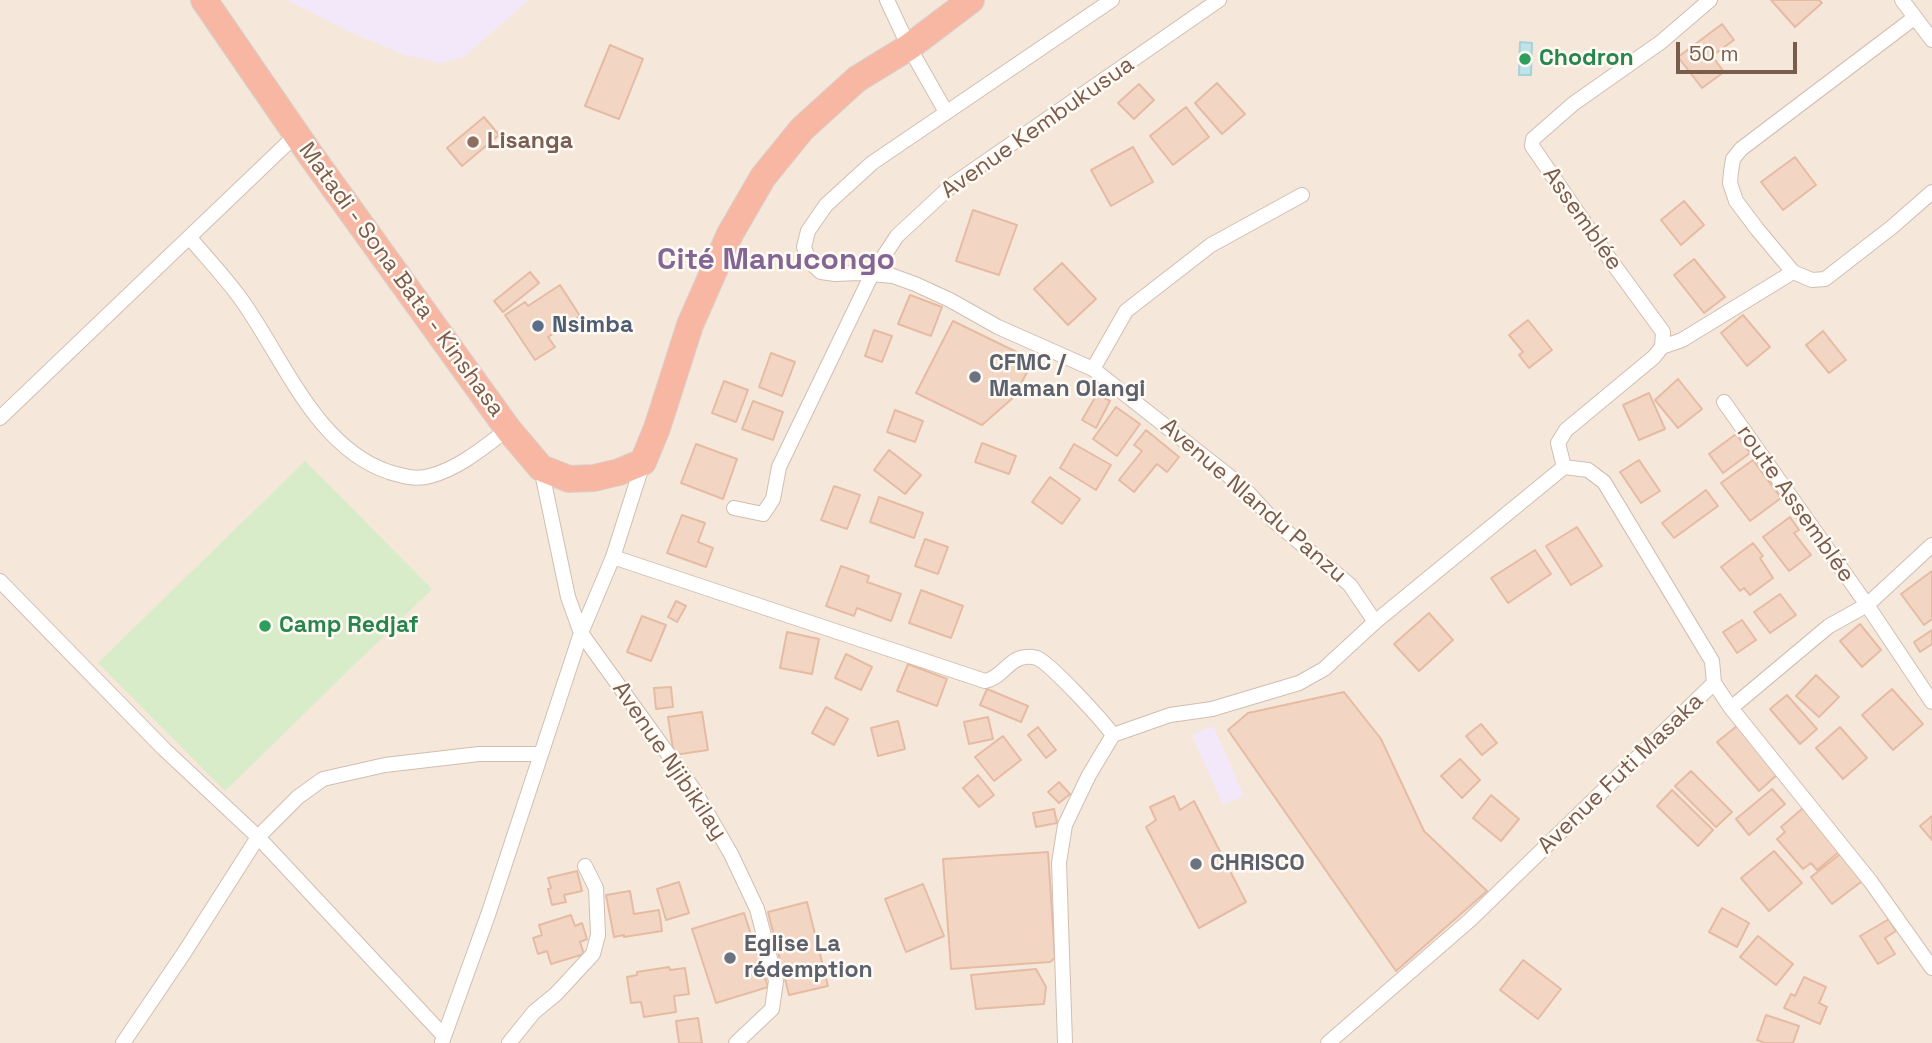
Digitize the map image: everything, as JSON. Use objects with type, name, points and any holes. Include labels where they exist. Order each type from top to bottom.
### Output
[{"type":"highway","name":"Matadi - Sona Bata - Kinshasa","points":[[204,0],[508,429],[541,468]]},
{"type":"highway","points":[[541,468],[569,479],[594,478],[643,462],[657,428],[690,325],[730,234],[763,177],[802,129],[857,79],[909,47],[971,0]]},
{"type":"street","points":[[887,0],[909,47],[946,112],[1112,0]]},
{"type":"street","name":"Avenue Kembukusua","points":[[734,508],[763,514],[773,499],[779,467],[872,274],[897,236],[952,185],[1219,0]]},
{"type":"street","name":"Assemblée","points":[[1662,347],[1663,332],[1532,146],[1533,139],[1573,104],[1661,42],[1710,0]]},
{"type":"street","points":[[1902,0],[1932,40]]},
{"type":"street","points":[[1914,18],[1741,149],[1733,159],[1730,183],[1736,201],[1793,272],[1812,280],[1825,279],[1892,227],[1932,191]]},
{"type":"street","name":"Avenue Nlandu Panzu","points":[[946,112],[872,163],[826,205],[808,231],[804,247],[809,261],[821,272],[892,276],[950,300],[998,327],[1093,369],[1243,487],[1274,521],[1350,584],[1375,622]]},
{"type":"street","points":[[0,418],[297,134]]},
{"type":"street","points":[[1093,369],[1126,311],[1211,244],[1302,195]]},
{"type":"street","points":[[190,238],[238,296],[317,417],[348,450],[376,467],[407,478],[430,476],[463,462],[508,429]]},
{"type":"street","points":[[1065,1043],[1059,863],[1065,825],[1089,775],[1113,735],[1170,715],[1212,709],[1299,683],[1324,669],[1375,622],[1564,467],[1558,443],[1566,430],[1654,357],[1662,347],[1682,340],[1793,272]]},
{"type":"street","name":"route Assemblée","points":[[1724,402],[1932,702]]},
{"type":"street","points":[[0,581],[164,749],[258,837],[443,1040],[488,915],[581,633],[613,557],[643,462]]},
{"type":"street","name":"Avenue Futi Masaka","points":[[1328,1043],[1470,920],[1714,683],[1712,661],[1604,482],[1588,470],[1564,467]]},
{"type":"street","name":"Avenue Njibikilay","points":[[541,468],[568,597],[581,633],[694,790],[731,854],[757,909],[776,981],[772,1009],[736,1043]]},
{"type":"street","points":[[1731,708],[1829,626],[1867,605],[1932,545]]},
{"type":"street","points":[[613,557],[985,681],[993,680],[1012,663],[1025,656],[1037,658],[1105,723],[1113,735]]},
{"type":"street","points":[[1714,683],[1731,708],[1871,882],[1932,968]]},
{"type":"street","points":[[123,1043],[258,837],[298,797],[323,779],[385,765],[479,754],[541,754]]},
{"type":"street","points":[[509,1043],[534,1012],[556,994],[593,954],[598,935],[596,888],[585,866]]},
{"type":"shaded area","points":[[0,0],[1932,0],[1932,1043],[0,1043]]},
{"type":"shaded area","points":[[287,0],[529,0],[464,57],[440,63],[405,55],[354,34]]},
{"type":"shaded area","name":"CHRISCO","points":[[1213,726],[1244,796],[1223,805],[1192,735]]},
{"type":"green space","name":"Camp Redjaf","points":[[305,461],[432,589],[225,791],[98,663]]},
{"type":"water","name":"Chodron","points":[[1520,42],[1532,43],[1531,75],[1519,75]]},
{"type":"building","points":[[1771,0],[1819,0],[1822,3],[1795,27]]},
{"type":"building","points":[[1722,24],[1734,40],[1712,56],[1724,72],[1702,88],[1678,57]]},
{"type":"building","points":[[610,45],[643,59],[619,119],[585,106]]},
{"type":"building","points":[[1217,83],[1245,114],[1222,134],[1195,103]]},
{"type":"building","points":[[1139,84],[1154,100],[1134,119],[1118,103]]},
{"type":"building","points":[[1186,107],[1209,137],[1173,165],[1150,136]]},
{"type":"building","name":"Lisanga","points":[[484,117],[499,135],[462,166],[447,148]]},
{"type":"building","points":[[1133,147],[1153,182],[1111,206],[1091,170]]},
{"type":"building","points":[[1795,157],[1816,185],[1783,210],[1761,182]]},
{"type":"building","points":[[1684,201],[1704,225],[1681,245],[1661,220]]},
{"type":"building","points":[[973,210],[1017,225],[999,275],[956,261]]},
{"type":"building","points":[[1694,259],[1725,297],[1704,313],[1674,275]]},
{"type":"building","points":[[1062,263],[1096,299],[1068,325],[1034,289]]},
{"type":"building","points":[[530,272],[539,283],[503,312],[494,301]]},
{"type":"building","name":"Nsimba","points":[[560,285],[580,316],[548,337],[555,347],[535,360],[505,315],[525,302],[528,306]]},
{"type":"building","points":[[910,295],[942,307],[931,336],[898,324]]},
{"type":"building","points":[[1743,315],[1770,347],[1747,366],[1721,333]]},
{"type":"building","points":[[1528,320],[1552,350],[1529,368],[1519,355],[1523,352],[1509,335]]},
{"type":"building","name":"CFMC / Maman Olangi","points":[[953,321],[1033,360],[1015,396],[982,425],[916,393]]},
{"type":"building","points":[[874,330],[892,336],[882,362],[865,356]]},
{"type":"building","points":[[1823,331],[1846,360],[1829,373],[1806,345]]},
{"type":"building","points":[[771,353],[795,362],[782,396],[759,387]]},
{"type":"building","points":[[1678,379],[1702,409],[1678,428],[1655,400]]},
{"type":"building","points":[[724,381],[748,390],[736,422],[712,413]]},
{"type":"building","points":[[1649,393],[1665,429],[1639,440],[1623,405]]},
{"type":"building","points":[[1097,394],[1110,401],[1096,428],[1082,420]]},
{"type":"building","points":[[753,401],[783,412],[773,440],[742,429]]},
{"type":"building","points":[[1116,407],[1140,424],[1117,456],[1093,439]]},
{"type":"building","points":[[895,410],[923,421],[915,442],[887,432]]},
{"type":"building","points":[[1146,430],[1179,457],[1167,472],[1157,464],[1134,492],[1119,480],[1142,451],[1134,445]]},
{"type":"building","points":[[1736,434],[1750,453],[1723,473],[1709,454]]},
{"type":"building","points":[[982,443],[1016,456],[1009,474],[975,462]]},
{"type":"building","points":[[696,444],[737,459],[723,499],[681,483]]},
{"type":"building","points":[[1074,444],[1111,465],[1096,490],[1060,468]]},
{"type":"building","points":[[889,450],[921,475],[905,494],[874,470]]},
{"type":"building","points":[[1639,460],[1660,491],[1641,503],[1620,472]]},
{"type":"building","points":[[1753,460],[1781,498],[1750,521],[1721,483]]},
{"type":"building","points":[[1050,477],[1080,499],[1062,524],[1032,502]]},
{"type":"building","points":[[834,486],[860,495],[847,529],[821,520]]},
{"type":"building","points":[[1706,490],[1718,506],[1674,538],[1662,523]]},
{"type":"building","points":[[879,497],[923,513],[914,538],[870,522]]},
{"type":"building","points":[[682,515],[705,523],[698,542],[713,548],[706,567],[667,553]]},
{"type":"building","points":[[1790,517],[1799,530],[1794,533],[1811,555],[1789,571],[1763,537]]},
{"type":"building","points":[[1577,527],[1602,566],[1571,585],[1546,546]]},
{"type":"building","points":[[925,539],[948,547],[938,574],[915,566]]},
{"type":"building","points":[[1753,543],[1763,556],[1760,558],[1773,578],[1750,595],[1744,588],[1740,591],[1721,567]]},
{"type":"building","points":[[1535,550],[1551,574],[1508,603],[1491,578]]},
{"type":"building","points":[[841,566],[869,576],[867,582],[901,594],[891,621],[857,608],[854,616],[826,606]]},
{"type":"building","points":[[1932,571],[1932,619],[1924,625],[1901,594]]},
{"type":"building","points":[[921,590],[963,606],[951,638],[909,623]]},
{"type":"building","points":[[1780,594],[1796,615],[1770,633],[1754,612]]},
{"type":"building","points":[[676,601],[686,606],[677,622],[668,617]]},
{"type":"building","points":[[1429,613],[1453,640],[1419,671],[1394,644]]},
{"type":"building","points":[[642,616],[666,625],[651,661],[627,652]]},
{"type":"building","points":[[1742,620],[1756,640],[1737,653],[1723,632]]},
{"type":"building","points":[[1860,624],[1881,650],[1862,667],[1840,641]]},
{"type":"building","points":[[1932,630],[1932,644],[1920,652],[1914,642]]},
{"type":"building","points":[[787,632],[819,639],[812,674],[780,668]]},
{"type":"building","points":[[846,654],[872,667],[861,690],[835,678]]},
{"type":"building","points":[[908,664],[947,679],[937,706],[897,691]]},
{"type":"building","points":[[1816,675],[1839,697],[1819,717],[1796,696]]},
{"type":"building","points":[[671,687],[673,707],[656,709],[654,688]]},
{"type":"building","points":[[987,689],[1028,706],[1021,722],[980,705]]},
{"type":"building","points":[[1892,689],[1923,724],[1893,750],[1862,715]]},
{"type":"building","points":[[1344,692],[1381,739],[1424,831],[1487,891],[1396,971],[1228,730],[1248,713]]},
{"type":"building","points":[[1787,695],[1817,729],[1800,744],[1770,709]]},
{"type":"building","points":[[826,707],[848,719],[834,745],[812,733]]},
{"type":"building","points":[[702,712],[708,750],[674,755],[668,717]]},
{"type":"building","points":[[988,717],[993,739],[969,744],[964,722]]},
{"type":"building","points":[[898,721],[905,749],[878,756],[871,728]]},
{"type":"building","points":[[1481,724],[1497,743],[1482,755],[1466,736]]},
{"type":"building","points":[[1737,726],[1778,774],[1759,791],[1717,742]]},
{"type":"building","points":[[1038,727],[1056,750],[1046,758],[1028,735]]},
{"type":"building","points":[[1840,727],[1867,758],[1843,779],[1816,748]]},
{"type":"building","points":[[1003,736],[1021,760],[994,781],[975,757]]},
{"type":"building","points":[[1460,759],[1480,780],[1462,798],[1441,776]]},
{"type":"building","points":[[1691,771],[1732,812],[1716,827],[1675,786]]},
{"type":"building","points":[[978,775],[994,795],[979,807],[963,788]]},
{"type":"building","points":[[1059,782],[1070,794],[1059,803],[1048,792]]},
{"type":"building","points":[[1772,789],[1785,804],[1749,835],[1736,819]]},
{"type":"building","points":[[1672,790],[1713,830],[1698,846],[1657,806]]},
{"type":"building","points":[[1491,795],[1519,819],[1501,841],[1473,818]]},
{"type":"building","name":"CHRISCO","points":[[1174,796],[1180,810],[1194,801],[1246,902],[1199,928],[1146,827],[1156,820],[1150,807]]},
{"type":"building","points":[[1803,808],[1840,851],[1817,870],[1811,863],[1803,869],[1777,839],[1785,832],[1781,827]]},
{"type":"building","points":[[1054,809],[1057,823],[1036,827],[1033,813]]},
{"type":"building","points":[[1932,816],[1932,840],[1920,826]]},
{"type":"building","points":[[1774,851],[1802,883],[1769,911],[1741,878]]},
{"type":"building","points":[[1048,852],[1055,958],[1050,962],[951,969],[943,859]]},
{"type":"building","points":[[1843,852],[1865,879],[1832,904],[1811,877]]},
{"type":"building","points":[[577,871],[582,891],[564,895],[566,902],[552,905],[548,878]]},
{"type":"building","points":[[679,882],[689,913],[666,920],[657,889]]},
{"type":"building","points":[[923,884],[944,936],[906,952],[885,899]]},
{"type":"building","points":[[630,891],[634,914],[659,910],[662,931],[614,937],[606,895]]},
{"type":"building","points":[[807,902],[828,986],[789,995],[768,912]]},
{"type":"building","points":[[1722,908],[1749,923],[1737,947],[1709,932]]},
{"type":"building","name":"Eglise La rédemption","points":[[744,913],[768,987],[716,1003],[692,929]]},
{"type":"building","points":[[571,915],[575,926],[582,923],[587,939],[580,942],[584,954],[551,964],[547,951],[538,954],[533,938],[542,935],[539,925]]},
{"type":"building","points":[[1889,919],[1896,931],[1885,938],[1895,954],[1878,964],[1860,936]]},
{"type":"building","points":[[1758,936],[1793,964],[1776,985],[1740,957]]},
{"type":"building","points":[[1523,960],[1561,989],[1538,1019],[1500,990]]},
{"type":"building","points":[[669,967],[670,970],[685,968],[689,994],[674,996],[676,1012],[644,1017],[641,1002],[631,1003],[627,977],[637,975],[637,972]]},
{"type":"building","points":[[1036,969],[1046,987],[1044,1004],[976,1009],[971,975]]},
{"type":"building","points":[[1804,977],[1826,987],[1819,1003],[1827,1007],[1820,1024],[1784,1008],[1791,994],[1795,996]]},
{"type":"building","points":[[1766,1015],[1799,1026],[1793,1043],[1765,1043],[1757,1040]]},
{"type":"building","points":[[698,1018],[702,1043],[679,1043],[676,1021]]},
{"type":"place","name":"Chodron","points":[[1525,59]]},
{"type":"place","name":"Lisanga","points":[[473,142]]},
{"type":"place","name":"Nsimba","points":[[538,326]]},
{"type":"place","name":"CFMC / Maman Olangi","points":[[975,377]]},
{"type":"place","name":"Camp Redjaf","points":[[265,626]]},
{"type":"place","name":"CHRISCO","points":[[1196,864]]},
{"type":"place","name":"Eglise La rédemption","points":[[730,958]]},
{"type":"district","name":"Cité Manucongo","points":[[776,261]]}]
